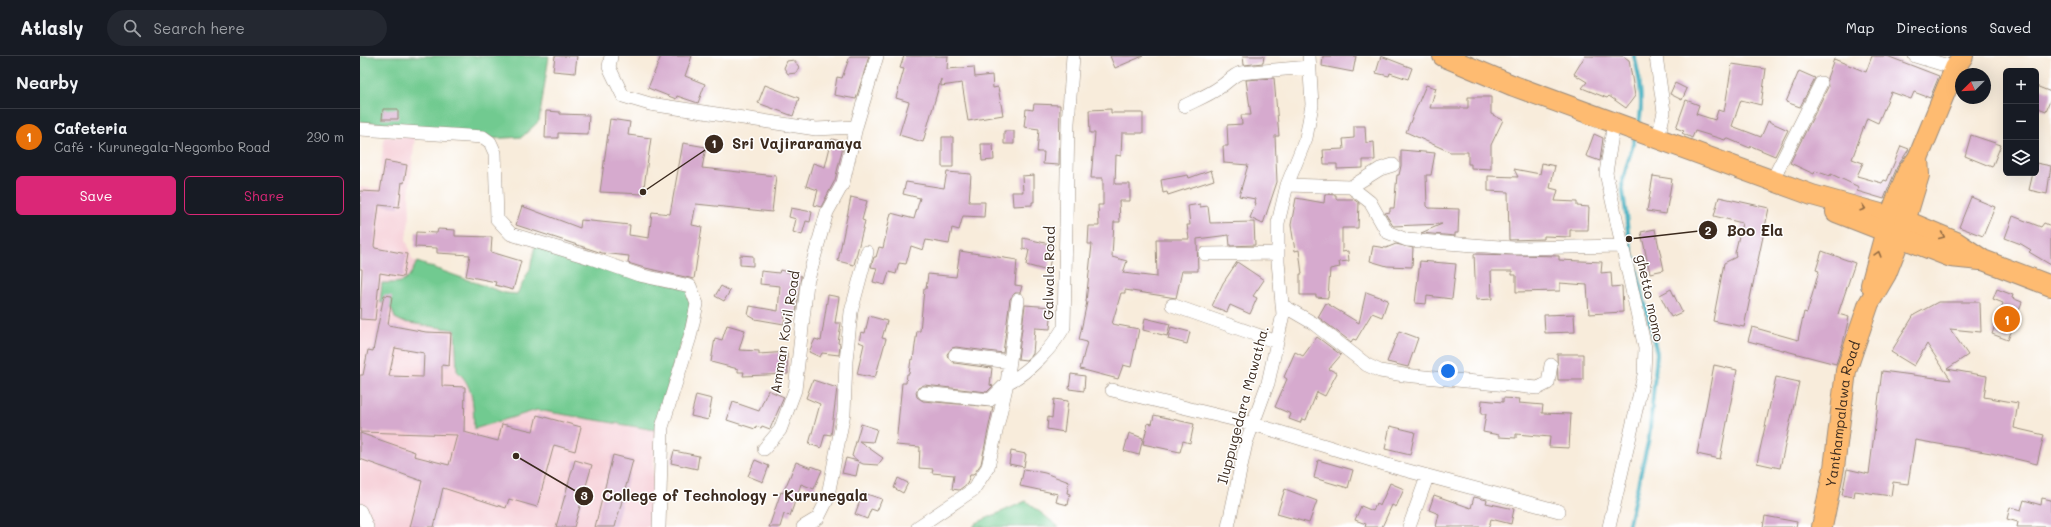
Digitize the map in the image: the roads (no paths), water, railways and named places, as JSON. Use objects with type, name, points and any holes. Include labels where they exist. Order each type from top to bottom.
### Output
[{"type":"main road","points":[[1443,56],[1514,86],[1773,179],[1895,227],[1951,257],[1983,260],[2051,286]]},
{"type":"main road","name":"Yanthampalawa Road","points":[[1822,527],[1834,468],[1846,371],[1869,303],[1872,279],[1919,175],[1918,158],[1959,62]]},
{"type":"street","points":[[611,56],[609,67],[624,96],[650,104],[816,129],[856,127]]},
{"type":"street","name":"Amman Kovil Road","points":[[764,449],[780,430],[795,390],[806,282],[827,212],[843,183],[856,127],[877,56]]},
{"type":"street","name":"Galwala Road","points":[[924,393],[990,400],[1007,383],[1018,378],[1056,340],[1064,327],[1068,123],[1073,56]]},
{"type":"street","points":[[1652,136],[1664,112],[1656,56]]},
{"type":"street","points":[[1915,56],[1959,62]]},
{"type":"street","points":[[1184,106],[1211,93],[1222,86],[1232,76],[1240,73],[1309,61]]},
{"type":"street","name":"Iluppugedara Mawatha.","points":[[1228,527],[1246,443],[1268,383],[1283,314],[1278,253],[1278,223],[1287,185],[1306,138],[1312,105],[1309,61]]},
{"type":"street","points":[[1773,179],[1821,83]]},
{"type":"street","name":"ghetto momo","points":[[1609,527],[1644,375],[1645,348],[1606,173],[1614,122]]},
{"type":"street","points":[[360,129],[483,137],[490,142],[495,153],[496,219],[511,234],[591,258],[640,275],[690,286],[697,304],[690,337],[662,427],[659,527]]},
{"type":"street","points":[[1287,185],[1351,187],[1380,169],[1393,165]]},
{"type":"street","points":[[1351,187],[1370,202],[1387,232],[1407,240],[1513,248],[1623,246]]},
{"type":"street","points":[[803,527],[818,518],[827,500],[844,413],[846,361],[851,312],[867,252]]},
{"type":"street","points":[[1205,254],[1278,253]]},
{"type":"street","points":[[918,527],[973,490],[988,467],[1007,383],[1018,300]]},
{"type":"street","points":[[1172,305],[1277,342]]},
{"type":"street","points":[[1282,305],[1314,322],[1367,365],[1380,371],[1404,375],[1538,388],[1548,383],[1551,365]]},
{"type":"street","points":[[955,355],[1010,362]]},
{"type":"street","points":[[1112,390],[1253,424],[1427,477],[1559,511]]},
{"type":"street","points":[[1409,527],[1427,477]]},
{"type":"street","points":[[360,511],[368,527]]},
{"type":"waterway","points":[[1634,56],[1638,73],[1641,100],[1638,127]]},
{"type":"waterway","points":[[1628,527],[1649,438],[1657,353],[1629,239],[1622,183],[1635,137]]},
{"type":"place","name":"Sri Vajiraramaya","points":[[643,192]]},
{"type":"place","name":"Boo Ela","points":[[1629,239]]},
{"type":"place","name":"Cafeteria","points":[[2007,319]]},
{"type":"place","name":"College of Technology - Kurunegala","points":[[516,456]]}]
